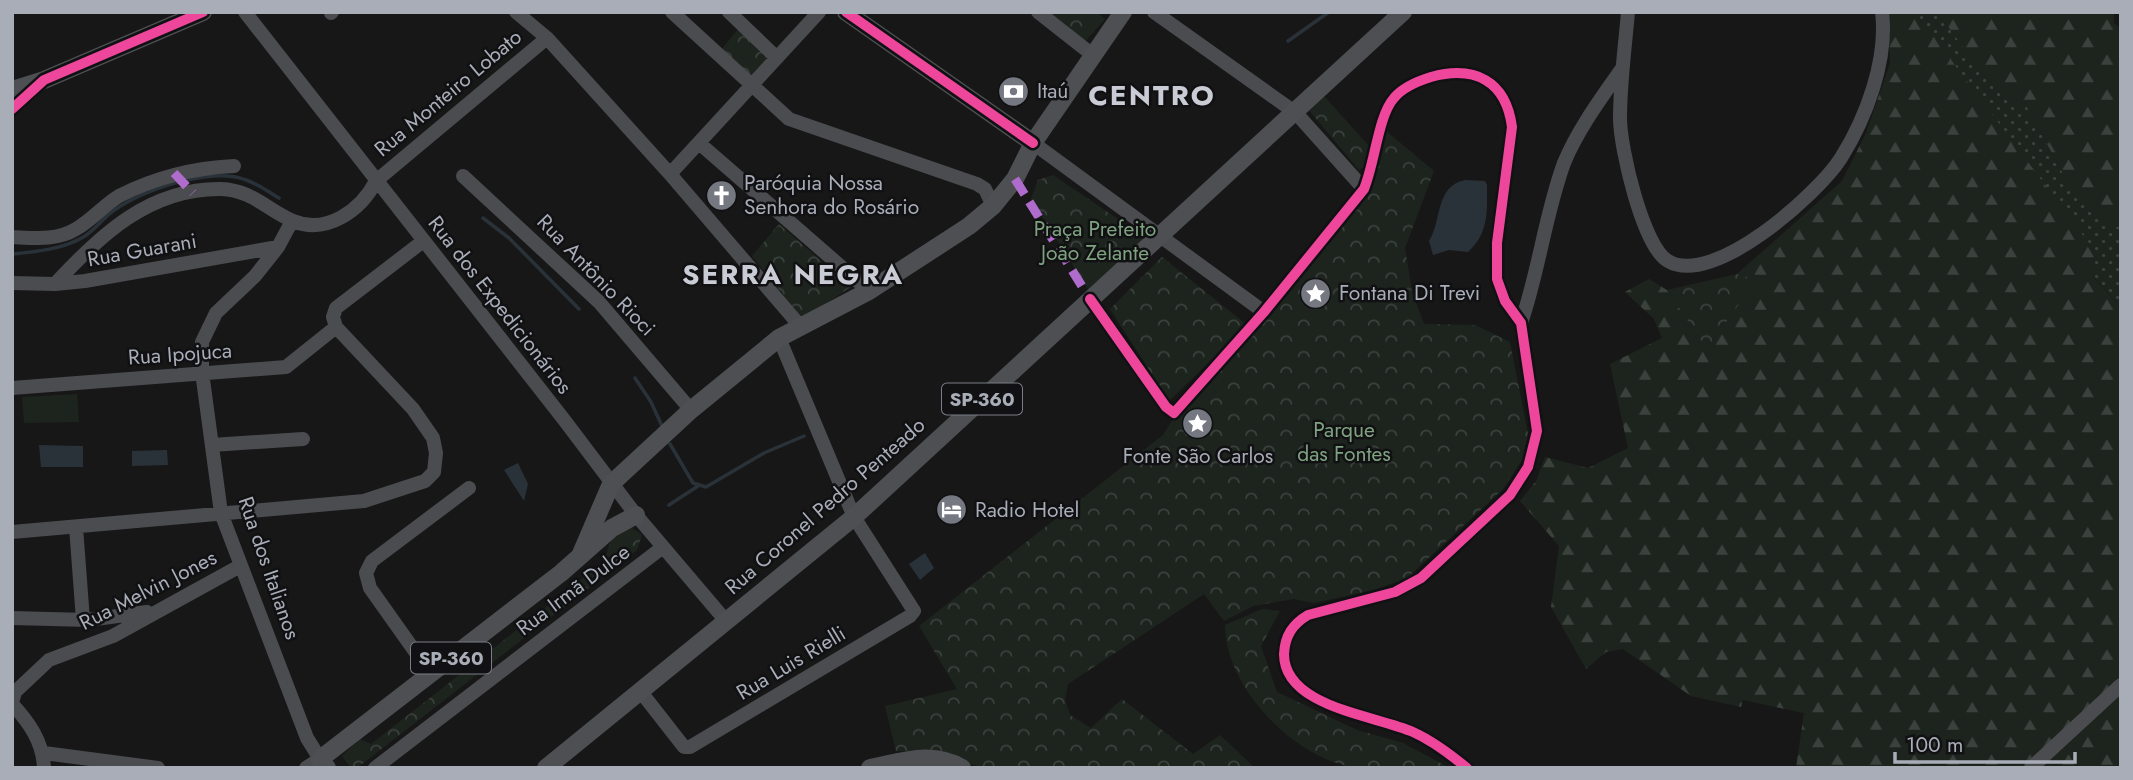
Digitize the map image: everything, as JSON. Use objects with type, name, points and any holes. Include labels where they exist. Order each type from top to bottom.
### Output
[{"type":"main road","points":[[12,90],[44,80],[203,12]]},
{"type":"main road","points":[[846,12],[1033,143]]},
{"type":"main road","name":"SP-360","points":[[318,765],[580,556],[611,484],[691,410],[779,338],[869,291],[969,226],[993,206],[1015,179],[1033,143],[1123,12]]},
{"type":"main road","name":"Rua Coronel Pedro Penteado","points":[[545,768],[854,517],[1403,12]]},
{"type":"main road","points":[[580,556],[612,528],[636,515]]},
{"type":"main road","points":[[870,768],[909,758],[932,758],[962,768]]},
{"type":"street","name":"Rua dos Expedicionários","points":[[245,12],[422,242],[565,421],[611,484],[726,621]]},
{"type":"street","points":[[516,12],[547,38],[670,174],[801,327]]},
{"type":"street","points":[[673,12],[751,87],[789,119],[801,126],[982,186],[993,206]]},
{"type":"street","points":[[729,12],[776,57]]},
{"type":"street","points":[[670,174],[819,12]]},
{"type":"street","points":[[1038,12],[1094,56]]},
{"type":"street","points":[[1154,12],[1296,113],[1364,189]]},
{"type":"street","points":[[1629,12],[1620,119],[1622,139],[1644,228],[1659,254],[1677,266],[1702,265],[1745,247],[1824,181],[1860,122],[1882,45],[1882,12]]},
{"type":"street","name":"Rua Monteiro Lobato","points":[[292,221],[306,224],[334,222],[368,196],[376,181],[547,38]]},
{"type":"street","points":[[1467,768],[1449,752],[1413,732],[1304,693],[1288,673],[1284,645],[1289,631],[1308,615],[1395,592],[1421,578],[1517,485],[1533,455],[1537,430],[1521,323],[1534,285],[1566,160],[1595,107],[1624,66]]},
{"type":"street","points":[[1090,299],[1166,407],[1171,413],[1176,411],[1264,312],[1364,189],[1373,166],[1384,116],[1399,93],[1418,81],[1438,75],[1479,76],[1490,82],[1504,98],[1512,128],[1497,243],[1497,279],[1505,301],[1521,323]]},
{"type":"street","points":[[12,109],[44,80]]},
{"type":"street","points":[[699,143],[869,291]]},
{"type":"street","points":[[1033,143],[1264,312]]},
{"type":"street","points":[[12,237],[43,239],[63,236],[77,229],[116,198],[175,175],[234,166]]},
{"type":"street","points":[[175,175],[191,190]]},
{"type":"street","name":"Rua Antônio Rioci","points":[[463,176],[599,302],[691,410]]},
{"type":"street","points":[[55,284],[111,229],[133,212],[191,190],[223,189],[241,192],[257,198],[292,221]]},
{"type":"street","name":"Rua dos Italianos","points":[[292,221],[278,247],[255,276],[216,313],[202,342],[202,372],[222,513],[318,765]]},
{"type":"street","points":[[12,531],[364,500],[425,481],[434,472],[436,453],[433,438],[413,409],[336,327],[333,317],[336,308],[422,242]]},
{"type":"street","name":"Rua Guarani","points":[[12,283],[55,284],[278,247]]},
{"type":"street","name":"Rua Ipojuca","points":[[12,388],[202,372],[286,368],[336,327]]},
{"type":"street","points":[[779,338],[854,517]]},
{"type":"street","points":[[212,445],[303,439]]},
{"type":"street","points":[[431,674],[370,588],[366,573],[372,561],[469,488]]},
{"type":"street","name":"Rua Luis Rielli","points":[[641,692],[684,747],[693,746],[910,617],[913,607],[854,517]]},
{"type":"street","points":[[76,527],[83,620]]},
{"type":"street","name":"Rua Irmã Dulce","points":[[375,768],[663,547]]},
{"type":"street","name":"Rua Melvin Jones","points":[[12,703],[15,692],[49,660],[113,636],[240,566]]},
{"type":"street","points":[[12,618],[83,620],[156,611]]},
{"type":"street","points":[[2031,768],[2121,685]]},
{"type":"street","points":[[12,703],[29,722],[44,761],[151,767]]},
{"type":"green space","points":[[1042,12],[1097,12],[1105,19],[1082,45]]},
{"type":"green space","points":[[1888,12],[1915,12],[2095,251],[2093,277],[2121,308],[2121,768],[1796,768],[1804,713],[1743,700],[1741,707],[1691,696],[1623,649],[1606,652],[1586,669],[1551,607],[1559,546],[1520,501],[1536,481],[1545,457],[1588,468],[1628,448],[1610,364],[1662,338],[1654,319],[1625,292],[1649,279],[1667,290],[1707,348],[1755,280],[1737,274],[1842,181],[1866,133],[1890,63]]},
{"type":"green space","points":[[1914,12],[1937,12],[1995,89],[2027,107],[2066,179],[2110,230],[2121,225],[2121,308],[2093,276]]},
{"type":"green space","points":[[1937,12],[2114,12],[2114,23],[2121,29],[2121,225],[2110,231],[2066,179],[2027,107],[1995,89]]},
{"type":"green space","points":[[740,27],[771,57],[752,78],[721,50]]},
{"type":"green space","points":[[1323,95],[1370,147],[1369,164],[1359,170],[1307,108]]},
{"type":"green space","name":"Parque das Fontes","points":[[1386,131],[1434,171],[1405,248],[1412,292],[1424,324],[1475,325],[1510,342],[1528,434],[1522,460],[1503,489],[1407,578],[1374,590],[1314,603],[1294,599],[1253,606],[1224,621],[1204,594],[1068,684],[1065,700],[1070,715],[1091,728],[1122,699],[1193,754],[1220,735],[1255,768],[984,768],[930,753],[896,751],[885,706],[957,689],[919,626],[1163,435],[1173,419],[1364,194],[1382,154]]},
{"type":"green space","name":"Praça Prefeito João Zelante","points":[[1053,175],[1146,238],[1089,291],[1031,199],[1038,180]]},
{"type":"green space","points":[[779,224],[851,287],[802,319],[752,256]]},
{"type":"green space","points":[[1162,257],[1247,325],[1169,401],[1110,309]]},
{"type":"green space","points":[[1737,274],[1756,280],[1707,349],[1667,290]]},
{"type":"green space","points":[[77,394],[79,422],[24,423],[22,397]]},
{"type":"green space","points":[[631,527],[642,535],[637,550],[357,768],[351,768],[342,756],[360,739],[371,744],[605,561],[612,539],[620,531]]},
{"type":"green space","points":[[1262,609],[1280,611],[1261,646],[1277,692],[1357,730],[1403,743],[1450,768],[1358,768],[1311,752],[1289,736],[1268,718],[1251,696],[1237,673],[1228,649],[1225,625]]},
{"type":"shaded area","points":[[1465,180],[1485,181],[1487,185],[1487,213],[1480,237],[1468,252],[1449,250],[1433,255],[1429,241],[1444,197],[1455,184]]},
{"type":"shaded area","points":[[39,445],[83,446],[83,467],[41,467]]},
{"type":"shaded area","points":[[167,450],[168,465],[132,466],[132,451]]},
{"type":"shaded area","points":[[518,463],[528,484],[524,501],[504,470]]},
{"type":"shaded area","points":[[925,553],[934,568],[920,580],[909,564]]},
{"type":"waterway","points":[[1288,41],[1329,12]]},
{"type":"waterway","points":[[12,254],[68,244],[89,233],[109,214],[126,203],[159,188],[196,178],[231,176],[250,182],[279,198]]},
{"type":"waterway","points":[[483,218],[509,238],[579,309]]},
{"type":"waterway","points":[[635,378],[651,402],[662,426]]},
{"type":"waterway","points":[[670,444],[693,483],[706,487],[764,453],[804,436]]},
{"type":"waterway","points":[[669,505],[698,486]]},
{"type":"marked path","points":[[174,173],[193,193]]},
{"type":"marked path","points":[[1015,179],[1090,299]]},
{"type":"cycle path","points":[[12,109],[44,80],[203,12]]},
{"type":"cycle path","points":[[846,12],[1033,143]]},
{"type":"cycle path","points":[[1090,299],[1166,407],[1174,413],[1264,312],[1364,189],[1380,128],[1394,98],[1421,80],[1447,74],[1474,75],[1495,88],[1509,111],[1512,127],[1497,243],[1497,279],[1505,301],[1521,323],[1537,431],[1528,467],[1510,495],[1421,578],[1395,592],[1308,615],[1291,631],[1284,654],[1288,672],[1299,686],[1315,697],[1355,714],[1413,732],[1441,748],[1467,768]]},
{"type":"place","name":"Itaú","points":[[1014,91]]},
{"type":"place","name":"Paróquia Nossa Senhora do Rosário","points":[[721,195]]},
{"type":"place","name":"Fontana Di Trevi","points":[[1316,293]]},
{"type":"place","name":"Fonte São Carlos","points":[[1198,424]]},
{"type":"place","name":"Radio Hotel","points":[[952,510]]},
{"type":"district","name":"CENTRO","points":[[1152,95]]},
{"type":"district","name":"SERRA NEGRA","points":[[793,274]]}]
